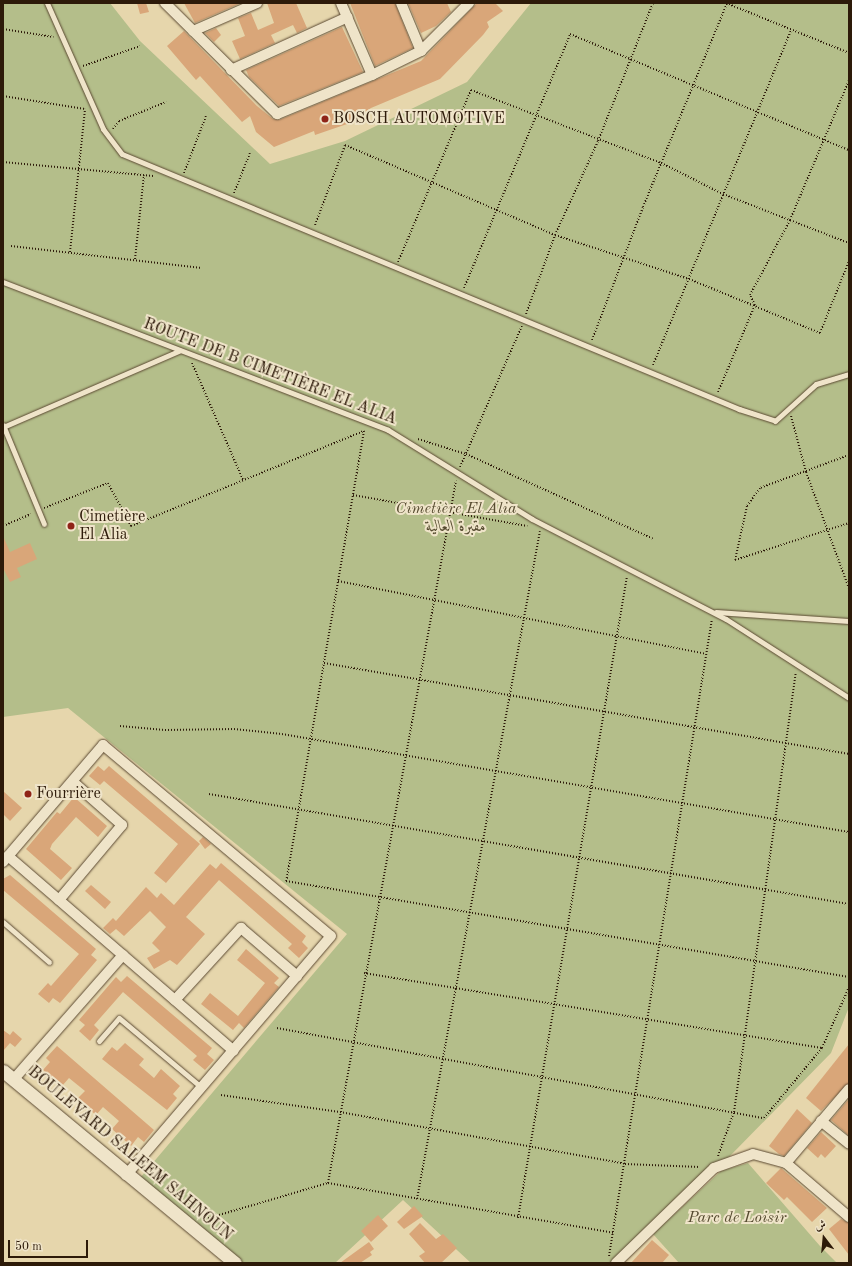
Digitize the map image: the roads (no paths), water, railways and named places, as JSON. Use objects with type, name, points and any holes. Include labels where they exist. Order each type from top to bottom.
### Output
[{"type":"street","points":[[166,3],[231,70],[277,114],[372,75],[421,51],[469,3]]},
{"type":"street","points":[[193,31],[257,3]]},
{"type":"street","points":[[341,3],[372,75]]},
{"type":"street","points":[[401,3],[421,51]]},
{"type":"street","points":[[231,70],[348,18]]},
{"type":"street","points":[[126,1175],[234,1051],[331,936],[103,745],[6,859],[59,900],[234,1051]]},
{"type":"street","points":[[59,900],[122,825],[73,782]]},
{"type":"street","points":[[175,1000],[241,928],[297,976]]},
{"type":"street","points":[[14,1079],[123,955]]},
{"type":"street","name":"BOULEVARD SALEEM SAHNOUN","points":[[3,1071],[126,1175],[235,1263]]},
{"type":"street","points":[[786,1163],[849,1089]]},
{"type":"street","points":[[822,1121],[849,1144]]},
{"type":"street","points":[[616,1263],[714,1168],[753,1154],[786,1163],[849,1217]]},
{"type":"lane","points":[[47,3],[94,110],[107,135],[122,154],[313,231],[715,399],[775,421],[816,384],[849,374]]},
{"type":"lane","name":"ROUTE DE B CIMETIÈRE EL ALIA","points":[[3,282],[376,426],[458,473],[532,519],[713,612],[849,698]]},
{"type":"lane","points":[[44,524],[3,426],[179,351]]},
{"type":"lane","points":[[713,612],[849,622]]},
{"type":"lane","points":[[3,922],[49,962]]},
{"type":"lane","points":[[99,1041],[119,1018],[202,1088]]},
{"type":"place","name":"BOSCH AUTOMOTIVE","points":[[325,119]]},
{"type":"place","name":"Cimetière El Alia","points":[[71,526]]},
{"type":"place","name":"Fourrière","points":[[28,794]]},
{"type":"park label","name":"Cimetière El Alia مقبرة العالية","points":[[456,518]]},
{"type":"park label","name":"Parc de Loisir","points":[[737,1218]]}]
